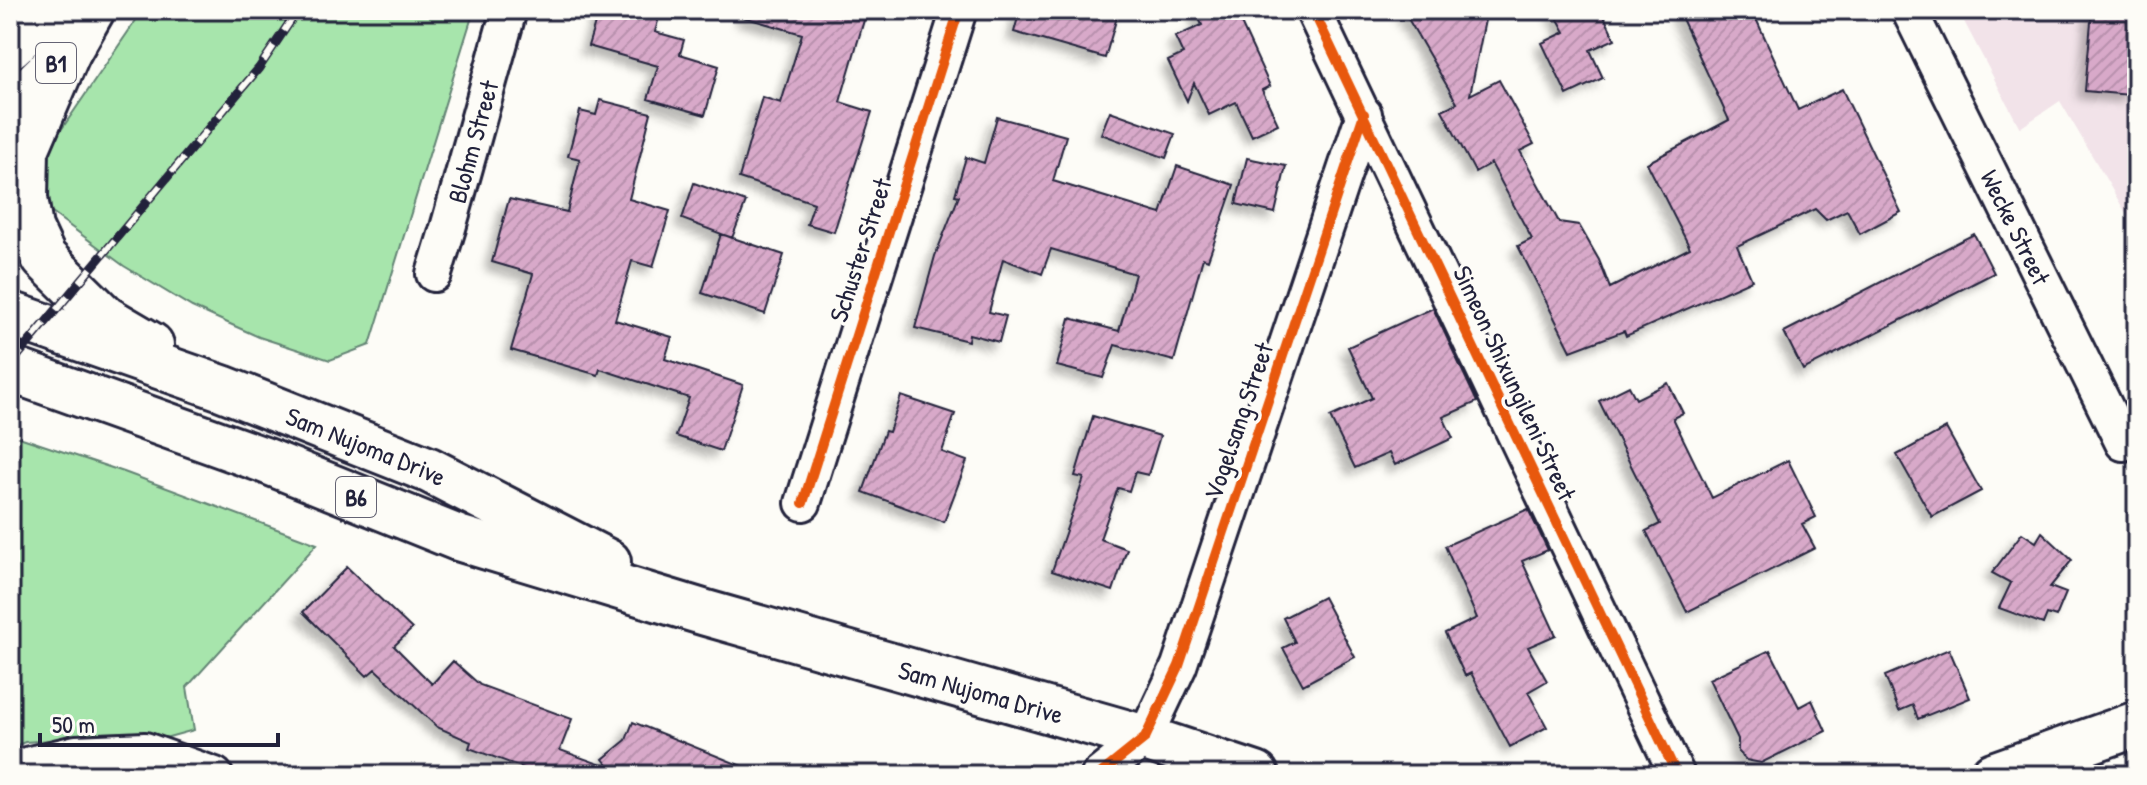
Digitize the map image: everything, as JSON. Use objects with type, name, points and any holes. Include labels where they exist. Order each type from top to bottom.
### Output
[{"type":"main road","name":"B1","points":[[10,46],[49,10]]},
{"type":"main road","name":"B1","points":[[10,109],[68,52],[92,10]]},
{"type":"main road","points":[[68,52],[26,150],[25,198],[30,228],[44,258],[105,318],[222,388]]},
{"type":"main road","name":"Sam Nujoma Drive","points":[[10,314],[222,388],[429,470],[706,613]]},
{"type":"main road","name":"Sam Nujoma Drive","points":[[10,369],[264,460],[458,538],[706,613],[1145,738],[1256,775]]},
{"type":"main road","points":[[10,398],[193,435]]},
{"type":"main road","points":[[1993,775],[2137,724]]},
{"type":"street","name":"Blohm Street","points":[[434,274],[509,10]]},
{"type":"street","name":"Schuster Street","points":[[803,503],[959,10]]},
{"type":"street","name":"Simeon Shixungileni Street","points":[[1313,10],[1677,775]]},
{"type":"street","name":"Wecke Street","points":[[1909,10],[2123,443]]},
{"type":"street","name":"Vogelsang Street","points":[[1145,738],[1179,666],[1364,114]]},
{"type":"street","points":[[1099,775],[1145,738]]},
{"type":"street","points":[[10,769],[76,753],[145,750],[215,775]]},
{"type":"shaded area","points":[[1958,10],[2137,10],[2137,232],[2060,101],[2020,128]]},
{"type":"green space","points":[[143,10],[474,10],[370,345],[330,360],[259,337],[192,307],[124,266],[44,207],[44,155]]},
{"type":"green space","points":[[10,434],[124,472],[317,544],[187,687],[194,730],[154,741],[94,737],[25,742],[10,748]]},
{"type":"building","points":[[599,10],[661,10],[655,32],[684,40],[680,54],[719,66],[705,115],[648,99],[658,66],[588,46]]},
{"type":"building","points":[[744,10],[867,10],[840,102],[872,112],[834,232],[807,224],[814,203],[739,178],[762,97],[781,103],[802,34],[743,17]]},
{"type":"building","points":[[1020,10],[1119,10],[1105,58],[1014,32]]},
{"type":"building","points":[[1195,10],[1235,10],[1270,86],[1262,90],[1278,124],[1252,136],[1236,102],[1209,115],[1194,83],[1187,101],[1168,61],[1183,54],[1175,37],[1202,25]]},
{"type":"building","points":[[1403,10],[1487,10],[1470,95],[1499,80],[1534,144],[1520,151],[1559,222],[1579,225],[1599,260],[1610,288],[1690,248],[1647,163],[1729,120],[1678,10],[1752,10],[1798,110],[1842,89],[1901,212],[1860,234],[1847,210],[1826,220],[1815,209],[1737,246],[1752,280],[1626,336],[1624,331],[1571,351],[1518,246],[1532,239],[1491,163],[1475,172],[1442,110],[1457,103]]},
{"type":"building","points":[[1553,10],[1601,10],[1615,39],[1590,50],[1603,78],[1567,95],[1542,43],[1565,32]]},
{"type":"building","points":[[2092,10],[2136,10],[2130,95],[2085,91]]},
{"type":"building","points":[[600,100],[651,113],[629,199],[670,211],[653,267],[632,261],[615,320],[672,337],[665,359],[743,385],[721,451],[676,436],[689,398],[600,369],[598,375],[511,350],[533,274],[492,262],[509,199],[567,212],[580,159],[568,156],[580,111],[596,115]]},
{"type":"building","points":[[1110,111],[1175,134],[1166,158],[1101,134]]},
{"type":"building","points":[[997,117],[1066,136],[1053,181],[1161,214],[1177,166],[1234,185],[1208,260],[1203,258],[1174,361],[1115,345],[1103,378],[1057,366],[1070,318],[1119,331],[1135,274],[1051,249],[1042,274],[1003,259],[989,312],[1006,316],[999,342],[969,334],[968,341],[915,328],[935,256],[959,196],[955,195],[966,157],[984,163]]},
{"type":"building","points":[[1247,158],[1286,166],[1275,213],[1236,204]]},
{"type":"building","points":[[694,183],[746,202],[732,238],[682,219]]},
{"type":"building","points":[[721,234],[784,255],[765,314],[702,293]]},
{"type":"building","points":[[1974,234],[1994,273],[1803,370],[1784,332]]},
{"type":"building","points":[[1433,308],[1477,402],[1443,417],[1453,438],[1395,465],[1389,453],[1355,468],[1330,417],[1372,398],[1348,347]]},
{"type":"building","points":[[1668,383],[1683,413],[1673,418],[1712,498],[1788,460],[1816,517],[1802,524],[1815,548],[1687,612],[1646,531],[1660,524],[1599,401],[1629,386],[1636,399]]},
{"type":"building","points":[[901,396],[955,414],[942,452],[967,461],[944,522],[863,492]]},
{"type":"building","points":[[1093,416],[1160,436],[1148,475],[1135,472],[1129,491],[1118,488],[1100,539],[1127,549],[1113,591],[1052,571],[1084,478],[1075,476]]},
{"type":"building","points":[[1946,428],[1981,491],[1932,517],[1897,455]]},
{"type":"building","points":[[1528,509],[1548,550],[1522,561],[1556,635],[1528,647],[1547,681],[1528,692],[1547,727],[1510,747],[1471,673],[1465,676],[1445,633],[1477,618],[1445,546]]},
{"type":"building","points":[[2042,532],[2072,560],[2050,587],[2066,593],[2056,617],[2047,614],[2043,624],[1999,608],[2011,583],[1992,573],[2022,533],[2036,542]]},
{"type":"building","points":[[347,567],[412,629],[394,646],[432,684],[453,661],[480,685],[572,719],[560,750],[610,768],[603,759],[626,740],[633,722],[759,775],[543,775],[469,748],[471,742],[437,727],[375,669],[367,676],[303,612]]},
{"type":"building","points":[[1323,597],[1355,657],[1303,685],[1283,648],[1295,642],[1283,618]]},
{"type":"building","points":[[1949,649],[1970,698],[1918,719],[1913,705],[1899,711],[1885,676]]},
{"type":"building","points":[[1770,650],[1799,707],[1812,700],[1826,731],[1761,763],[1746,760],[1738,751],[1738,739],[1709,679]]},
{"type":"railway","points":[[10,365],[259,68],[298,10]]},
{"type":"cycle path","points":[[803,503],[959,10]]},
{"type":"cycle path","points":[[1313,10],[1677,775]]},
{"type":"cycle path","points":[[1099,775],[1145,738],[1179,666],[1364,114]]}]
